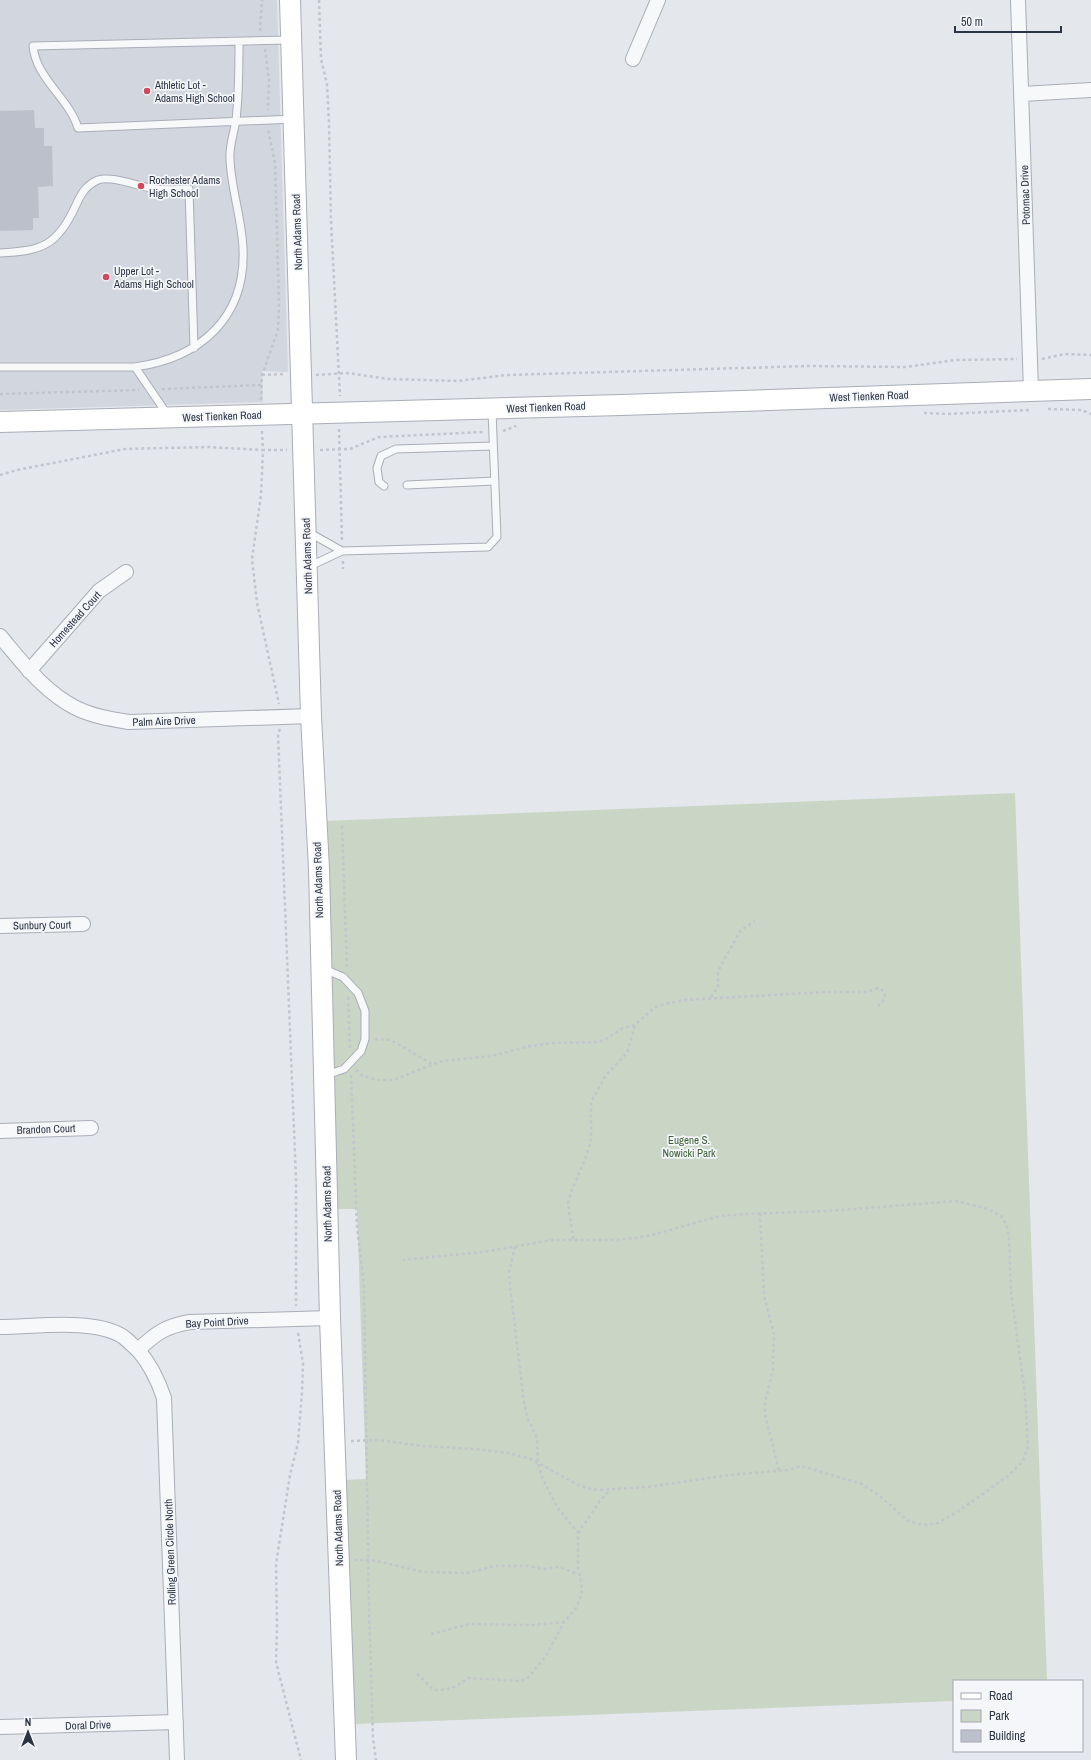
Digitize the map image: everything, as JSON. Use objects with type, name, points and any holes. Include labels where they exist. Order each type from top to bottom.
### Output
[{"type":"street","name":"North Adams Road","points":[[290,0],[312,716],[319,869],[330,1318],[346,1760]]},
{"type":"street","points":[[633,59],[658,0]]},
{"type":"street","name":"Potomac Drive","points":[[1018,0],[1031,390]]},
{"type":"street","points":[[1022,94],[1091,90]]},
{"type":"street","name":"West Tienken Road","points":[[0,422],[1091,389]]},
{"type":"street","name":"Homestead Court","points":[[29,671],[99,591],[126,572]]},
{"type":"street","name":"Palm Aire Drive","points":[[0,636],[29,671],[56,696],[76,708],[101,717],[129,722],[312,716]]},
{"type":"street","name":"Sunbury Court","points":[[0,926],[83,924]]},
{"type":"street","name":"Brandon Court","points":[[0,1131],[91,1128]]},
{"type":"street","name":"Bay Point Drive","points":[[138,1350],[156,1333],[173,1325],[190,1322],[330,1318]]},
{"type":"street","points":[[0,1327],[80,1325],[98,1327],[121,1336],[138,1350]]},
{"type":"street","name":"Rolling Green Circle North","points":[[138,1350],[148,1361],[158,1380],[164,1398],[177,1760]]},
{"type":"street","name":"Doral Drive","points":[[0,1727],[176,1722]]},
{"type":"lane","points":[[291,40],[33,46],[34,54],[43,75],[74,117],[78,128],[293,119]]},
{"type":"lane","points":[[0,367],[135,367],[167,361],[194,348],[222,322],[229,311],[241,280],[243,249],[230,157],[240,83],[239,42]]},
{"type":"lane","points":[[0,253],[24,252],[47,244],[65,228],[85,189],[100,180],[122,181],[159,190],[189,189],[194,348]]},
{"type":"lane","points":[[135,367],[170,418]]},
{"type":"lane","points":[[308,567],[342,551],[488,547],[497,536],[492,408]]},
{"type":"lane","points":[[384,486],[379,482],[377,468],[381,456],[396,449],[493,446]]},
{"type":"lane","points":[[407,485],[495,481]]},
{"type":"lane","points":[[307,532],[342,551]]},
{"type":"lane","points":[[321,967],[343,977],[358,993],[365,1011],[365,1039],[362,1051],[344,1069],[324,1076]]},
{"type":"path","points":[[259,30],[262,0]]},
{"type":"path","points":[[319,0],[321,59],[327,84],[336,331],[340,388]]},
{"type":"path","points":[[267,55],[269,81],[268,109]]},
{"type":"path","points":[[261,394],[262,374],[271,351],[279,319],[275,163],[268,130]]},
{"type":"path","points":[[1045,359],[1065,354],[1091,355]]},
{"type":"path","points":[[340,373],[402,380],[458,381],[519,374],[808,366],[906,367],[955,360],[1014,359]]},
{"type":"path","points":[[0,394],[261,385]]},
{"type":"path","points":[[262,435],[263,450],[261,495],[252,559],[257,603],[278,693],[280,717],[278,734],[296,1179],[296,1319],[303,1363],[298,1443],[290,1475],[287,1507],[276,1564],[276,1662],[301,1760]]},
{"type":"path","points":[[339,435],[343,569]]},
{"type":"path","points":[[0,475],[17,470],[125,449],[209,447],[263,450]]},
{"type":"path","points":[[342,826],[357,1226],[364,1287],[368,1560],[373,1730],[376,1760]]},
{"type":"path","points":[[711,997],[715,994],[718,987],[718,972],[721,965],[741,930],[754,920]]},
{"type":"path","points":[[350,1063],[361,1075],[377,1080],[393,1080],[442,1061],[492,1056],[530,1046],[552,1043],[598,1042],[606,1039],[623,1028],[635,1025],[654,1008],[664,1004],[711,997],[768,996],[824,992],[867,992],[878,988],[882,990],[885,995],[883,1001],[878,1006]]},
{"type":"path","points":[[573,1239],[568,1203],[591,1140],[591,1102],[606,1075],[627,1053],[635,1025]]},
{"type":"path","points":[[365,1039],[391,1040],[432,1064]]},
{"type":"path","points":[[335,1441],[367,1440],[508,1453],[531,1459],[580,1486],[597,1490],[648,1487],[729,1475],[779,1471],[801,1466],[862,1484],[881,1497],[907,1520],[918,1524],[928,1525],[938,1523],[981,1496],[1024,1461],[1028,1446],[1028,1423],[1012,1306],[1009,1235],[1006,1224],[1001,1216],[988,1208],[957,1201],[827,1211],[719,1216],[640,1237],[612,1240],[552,1240],[471,1253],[403,1260]]},
{"type":"path","points":[[760,1213],[764,1295],[774,1334],[773,1369],[765,1403],[765,1414],[779,1471]]},
{"type":"path","points":[[515,1246],[509,1272],[527,1417],[537,1438],[538,1463],[549,1493],[578,1533]]},
{"type":"path","points":[[417,1674],[434,1690],[448,1690],[458,1686],[468,1678],[518,1682],[527,1679],[546,1656],[564,1622],[576,1608],[582,1588],[578,1574],[578,1533],[600,1501],[610,1490]]},
{"type":"path","points":[[339,1561],[368,1560],[424,1572],[467,1573],[495,1566],[528,1566],[545,1569],[558,1567],[578,1574]]},
{"type":"path","points":[[431,1634],[470,1624],[531,1625],[564,1622]]},
{"type":"shaded area","name":"Rochester Adams High School","points":[[0,0],[277,0],[288,372],[262,371],[263,402],[0,410]]},
{"type":"green space","name":"Eugene S. Nowicki Park","points":[[1015,793],[1047,1680],[953,1680],[953,1701],[354,1724],[346,1480],[366,1479],[357,1209],[337,1209],[325,821]]},
{"type":"building","points":[[34,110],[35,128],[44,128],[44,146],[52,146],[53,186],[38,187],[39,218],[33,218],[33,230],[0,231],[0,111]]},
{"type":"place","name":"Athletic Lot - Adams High School","points":[[147,91]]},
{"type":"place","name":"Rochester Adams High School","points":[[141,186]]},
{"type":"place","name":"Upper Lot - Adams High School","points":[[106,277]]}]
